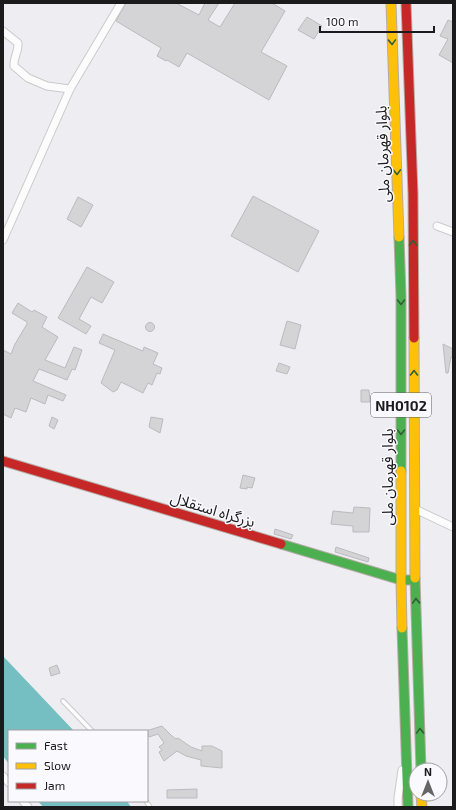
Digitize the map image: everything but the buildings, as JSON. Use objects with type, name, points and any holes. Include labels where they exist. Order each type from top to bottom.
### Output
[{"type":"highway","name":"بلوار قهرمان ملی","points":[[391,3],[401,296],[401,580],[408,807]]},
{"type":"highway","name":"بلوار قهرمان ملی","points":[[406,3],[412,194],[415,581],[421,762]]},
{"type":"highway","name":"بزرگراه استقلال","points":[[3,461],[401,580],[415,581]]},
{"type":"street","points":[[3,240],[70,89],[121,3]]},
{"type":"street","points":[[3,31],[18,43],[14,66],[28,78],[47,86],[70,89]]},
{"type":"street","points":[[437,226],[453,232]]},
{"type":"street","points":[[414,509],[453,527]]},
{"type":"street","points":[[398,807],[406,744]]},
{"type":"lane","points":[[63,701],[91,730]]},
{"type":"water","points":[[3,656],[73,730],[8,730],[8,763],[3,756]]},
{"type":"water","points":[[39,802],[128,802],[131,807],[43,807]]},
{"type":"traffic: fast","points":[[399,237],[401,296],[401,471]]},
{"type":"traffic: fast","points":[[281,544],[401,580],[410,580]]},
{"type":"traffic: fast","points":[[415,578],[421,762]]},
{"type":"traffic: fast","points":[[402,628],[408,807]]},
{"type":"traffic: slow","points":[[391,3],[399,237]]},
{"type":"traffic: slow","points":[[414,338],[415,578]]},
{"type":"traffic: slow","points":[[401,471],[402,628]]},
{"type":"traffic: slow","points":[[422,802],[422,807]]},
{"type":"traffic: jam","points":[[406,3],[413,194],[414,338]]},
{"type":"traffic: jam","points":[[3,461],[281,544]]}]
